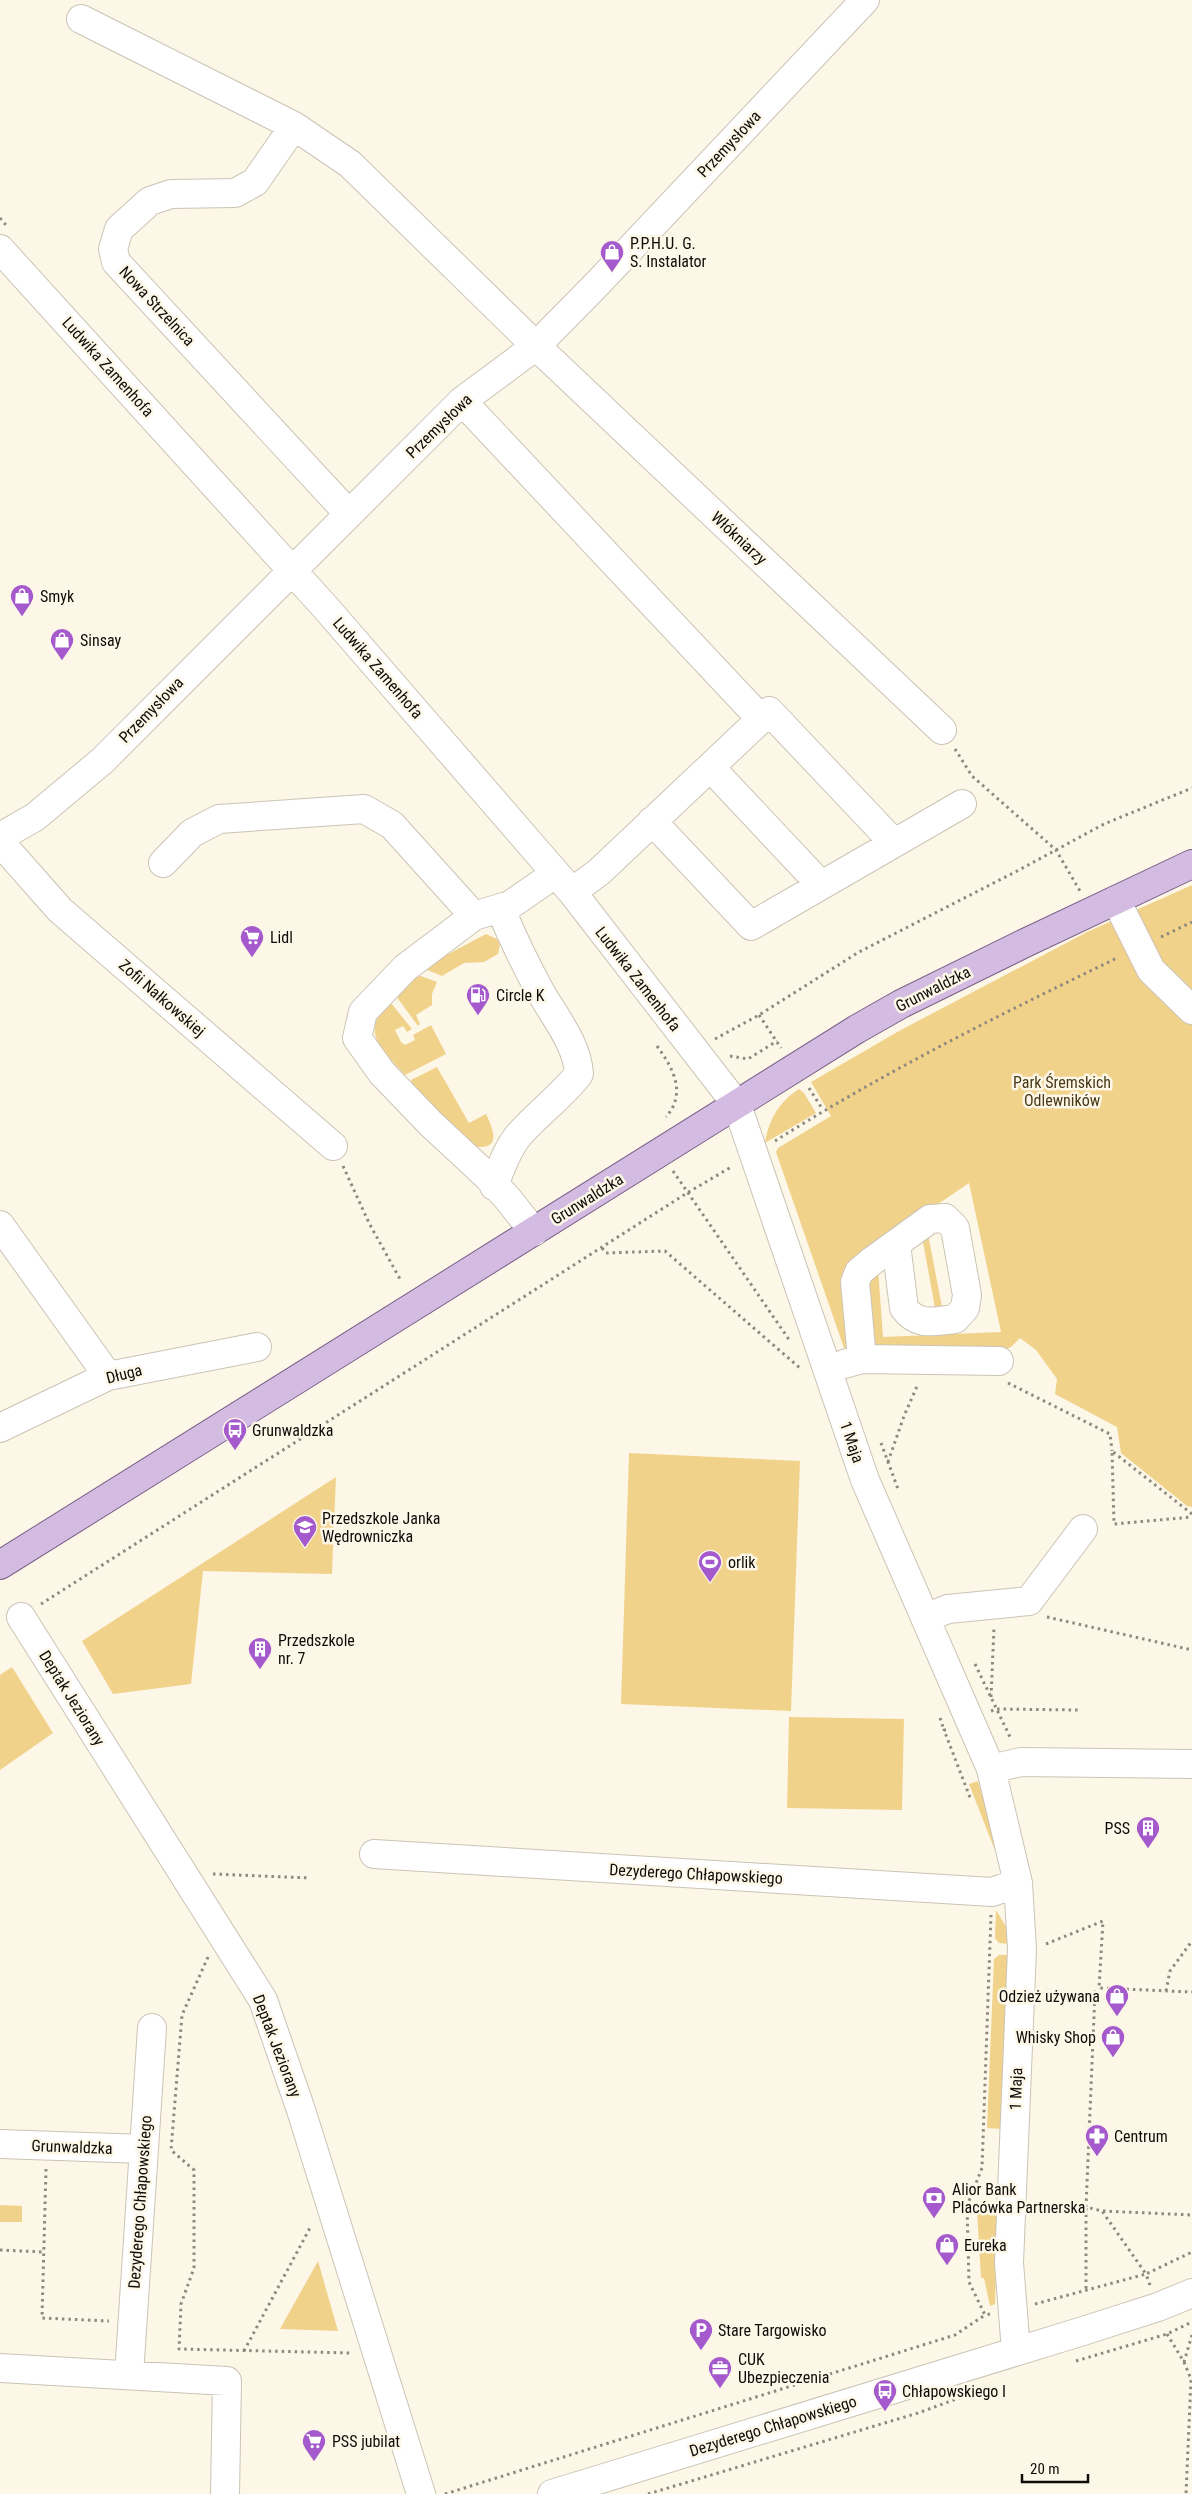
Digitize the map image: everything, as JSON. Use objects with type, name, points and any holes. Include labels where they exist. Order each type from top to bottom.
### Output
[{"type":"main road","name":"Grunwaldzka","points":[[0,1565],[901,1004],[1192,864]]},
{"type":"street","name":"Przemysłowa","points":[[0,837],[35,817],[102,761],[462,401],[536,346],[598,283],[865,0]]},
{"type":"street","points":[[81,19],[294,126],[350,164],[536,346]]},
{"type":"street","name":"Nowa Strzelnica","points":[[294,126],[255,182],[235,192],[171,194],[150,200],[119,229],[113,249],[116,262],[349,514]]},
{"type":"street","name":"Ludwika Zamenhofa","points":[[0,249],[292,571],[563,883],[737,1105]]},
{"type":"street","name":"Włókniarzy","points":[[536,346],[942,730]]},
{"type":"street","points":[[462,401],[761,718]]},
{"type":"street","points":[[534,1232],[508,1199],[382,1073],[357,1038],[364,1012],[385,988],[405,968],[487,912],[510,905],[563,883],[599,872],[769,711],[894,843]]},
{"type":"street","points":[[710,767],[821,885]]},
{"type":"street","points":[[652,821],[751,926],[962,804]]},
{"type":"street","points":[[163,863],[192,833],[219,819],[364,809],[392,825],[487,912],[566,1035],[578,1061],[579,1074],[568,1088],[517,1138],[503,1163],[494,1186]]},
{"type":"street","name":"Zofii Nałkowskiej","points":[[0,842],[60,910],[333,1146]]},
{"type":"street","points":[[1116,900],[1151,970],[1192,1010]]},
{"type":"street","name":"1 Maja","points":[[737,1105],[754,1154],[815,1370],[991,1769],[1018,1883],[1022,1949],[1009,2263],[1016,2351]]},
{"type":"street","points":[[0,1225],[108,1376]]},
{"type":"street","points":[[862,1359],[855,1282],[859,1272],[896,1244]]},
{"type":"street","name":"Długa","points":[[0,1428],[108,1376],[257,1347]]},
{"type":"street","points":[[815,1370],[862,1359],[1000,1370]]},
{"type":"street","points":[[925,1618],[948,1609],[1029,1601],[1083,1529]]},
{"type":"street","name":"Deptak Jeziorany","points":[[21,1617],[263,2000],[302,2110],[421,2494]]},
{"type":"street","points":[[991,1769],[1021,1762],[1192,1764]]},
{"type":"street","name":"Dezyderego Chłapowskiego","points":[[374,1854],[992,1892],[1018,1883]]},
{"type":"street","name":"Dezyderego Chłapowskiego","points":[[128,2375],[152,2028]]},
{"type":"street","name":"Grunwaldzka","points":[[0,2144],[144,2150]]},
{"type":"street","name":"Dezyderego Chłapowskiego","points":[[552,2494],[1158,2307],[1192,2293]]},
{"type":"street","points":[[0,2368],[227,2381],[225,2494]]},
{"type":"path","points":[[942,730],[972,776],[1056,850],[1091,912]]},
{"type":"path","points":[[669,1064],[759,1015],[860,952],[1104,824],[1192,788]]},
{"type":"path","points":[[21,1617],[687,1193],[754,1154],[823,1110],[962,1035],[1121,956]]},
{"type":"path","points":[[652,1039],[669,1064],[678,1088],[676,1102],[668,1115],[661,1121]]},
{"type":"path","points":[[333,1146],[370,1223],[400,1279]]},
{"type":"path","points":[[602,1248],[606,1253],[665,1251],[798,1369],[815,1370]]},
{"type":"path","points":[[1000,1370],[1110,1434],[1114,1524],[1192,1515]]},
{"type":"path","points":[[888,1462],[904,1416],[922,1376]]},
{"type":"path","points":[[878,1435],[900,1494]]},
{"type":"path","points":[[1112,1451],[1192,1515]]},
{"type":"path","points":[[1041,1616],[1192,1650]]},
{"type":"path","points":[[991,1698],[994,1624]]},
{"type":"path","points":[[970,1655],[1012,1741]]},
{"type":"path","points":[[182,1873],[310,1878]]},
{"type":"path","points":[[1045,1944],[1103,1921],[1099,1988],[1192,1992]]},
{"type":"path","points":[[220,1932],[182,2015],[171,2150],[194,2170],[194,2268],[181,2304],[179,2349],[377,2353]]},
{"type":"path","points":[[1166,1991],[1170,1971],[1192,1941]]},
{"type":"path","points":[[1045,2005],[1047,1987]]},
{"type":"path","points":[[47,2146],[42,2318],[132,2322]]},
{"type":"path","points":[[244,2351],[328,2195]]},
{"type":"path","points":[[1028,2204],[1086,2207],[1086,2290]]},
{"type":"path","points":[[1102,2211],[1192,2215]]},
{"type":"path","points":[[0,2250],[44,2252]]},
{"type":"path","points":[[1152,2289],[1146,2274],[1192,2252]]},
{"type":"path","points":[[444,2494],[954,2335],[985,2315]]},
{"type":"path","points":[[1075,2362],[1167,2334],[1192,2324]]},
{"type":"path","points":[[1164,2326],[1191,2379],[1190,2445],[1186,2494]]},
{"type":"path","points":[[1184,2362],[1192,2335]]},
{"type":"path","points":[[648,2494],[918,2412],[978,2391]]},
{"type":"green space","name":"Park Śremskich Odlewników","points":[[1192,885],[1192,1507],[1187,1506],[1121,1453],[1117,1427],[1055,1394],[1057,1379],[1036,1350],[1020,1338],[1011,1347],[999,1352],[877,1347],[871,1337],[868,1276],[878,1268],[883,1337],[1001,1332],[969,1183],[844,1268],[854,1335],[849,1346],[844,1348],[776,1152],[778,1148],[831,1116],[811,1082],[899,1031],[1087,932]]},
{"type":"green space","points":[[486,934],[497,939],[500,944],[498,954],[484,962],[464,963],[442,976],[425,969],[439,959]]},
{"type":"green space","points":[[418,975],[437,982],[432,994],[432,1005],[416,1015],[420,1024],[418,1026],[396,996]]},
{"type":"green space","points":[[390,1002],[412,1029],[407,1032],[403,1026],[395,1030],[401,1042],[405,1045],[415,1040],[413,1035],[431,1025],[446,1054],[405,1075],[382,1049],[377,1041],[375,1032],[376,1023],[381,1013]]},
{"type":"green space","points":[[437,1067],[469,1123],[486,1114],[493,1133],[492,1143],[488,1146],[472,1146],[412,1083],[411,1080]]},
{"type":"green space","points":[[799,1089],[804,1093],[816,1113],[765,1143],[769,1126],[776,1112]]},
{"type":"green space","points":[[928,1234],[942,1307],[935,1308],[923,1242],[908,1243]]},
{"type":"green space","name":"orlik","points":[[629,1453],[800,1461],[791,1711],[621,1704]]},
{"type":"green space","points":[[336,1477],[332,1574],[203,1571],[191,1684],[113,1694],[82,1641]]},
{"type":"green space","points":[[12,1667],[53,1733],[0,1770],[0,1675]]},
{"type":"green space","points":[[789,1717],[904,1719],[902,1810],[787,1808]]},
{"type":"green space","points":[[978,1781],[995,1839],[994,1848],[969,1784]]},
{"type":"green space","points":[[996,1910],[1008,1930],[1009,1944],[999,1943],[995,1938]]},
{"type":"green space","points":[[999,1955],[1009,1955],[1002,2129],[987,2128],[994,1959]]},
{"type":"green space","points":[[991,2203],[996,2205],[998,2210],[995,2304],[990,2306],[984,2278],[981,2278],[977,2211],[982,2204]]},
{"type":"green space","points":[[0,2205],[22,2206],[22,2222],[0,2222]]},
{"type":"green space","points":[[318,2261],[338,2331],[280,2329]]},
{"type":"place","name":"P.P.H.U. G. S. Instalator","points":[[612,273]]},
{"type":"place","name":"Smyk","points":[[22,617]]},
{"type":"place","name":"Sinsay","points":[[62,661]]},
{"type":"place","name":"Lidl","points":[[252,958]]},
{"type":"place","name":"Circle K","points":[[478,1016]]},
{"type":"place","name":"Grunwaldzka","points":[[235,1451]]},
{"type":"place","name":"Przedszkole Janka Wędrowniczka","points":[[305,1548]]},
{"type":"place","name":"orlik","points":[[710,1583]]},
{"type":"place","name":"Przedszkole nr. 7","points":[[260,1670]]},
{"type":"place","name":"PSS","points":[[1148,1849]]},
{"type":"place","name":"Odzież używana","points":[[1117,2017]]},
{"type":"place","name":"Whisky Shop","points":[[1113,2058]]},
{"type":"place","name":"Centrum","points":[[1097,2157]]},
{"type":"place","name":"Alior Bank Placówka Partnerska","points":[[934,2219]]},
{"type":"place","name":"Eureka","points":[[947,2266]]},
{"type":"place","name":"Stare Targowisko","points":[[701,2351]]},
{"type":"place","name":"CUK Ubezpieczenia","points":[[720,2389]]},
{"type":"place","name":"Chłapowskiego I","points":[[885,2412]]},
{"type":"place","name":"PSS jubilat","points":[[314,2462]]}]
